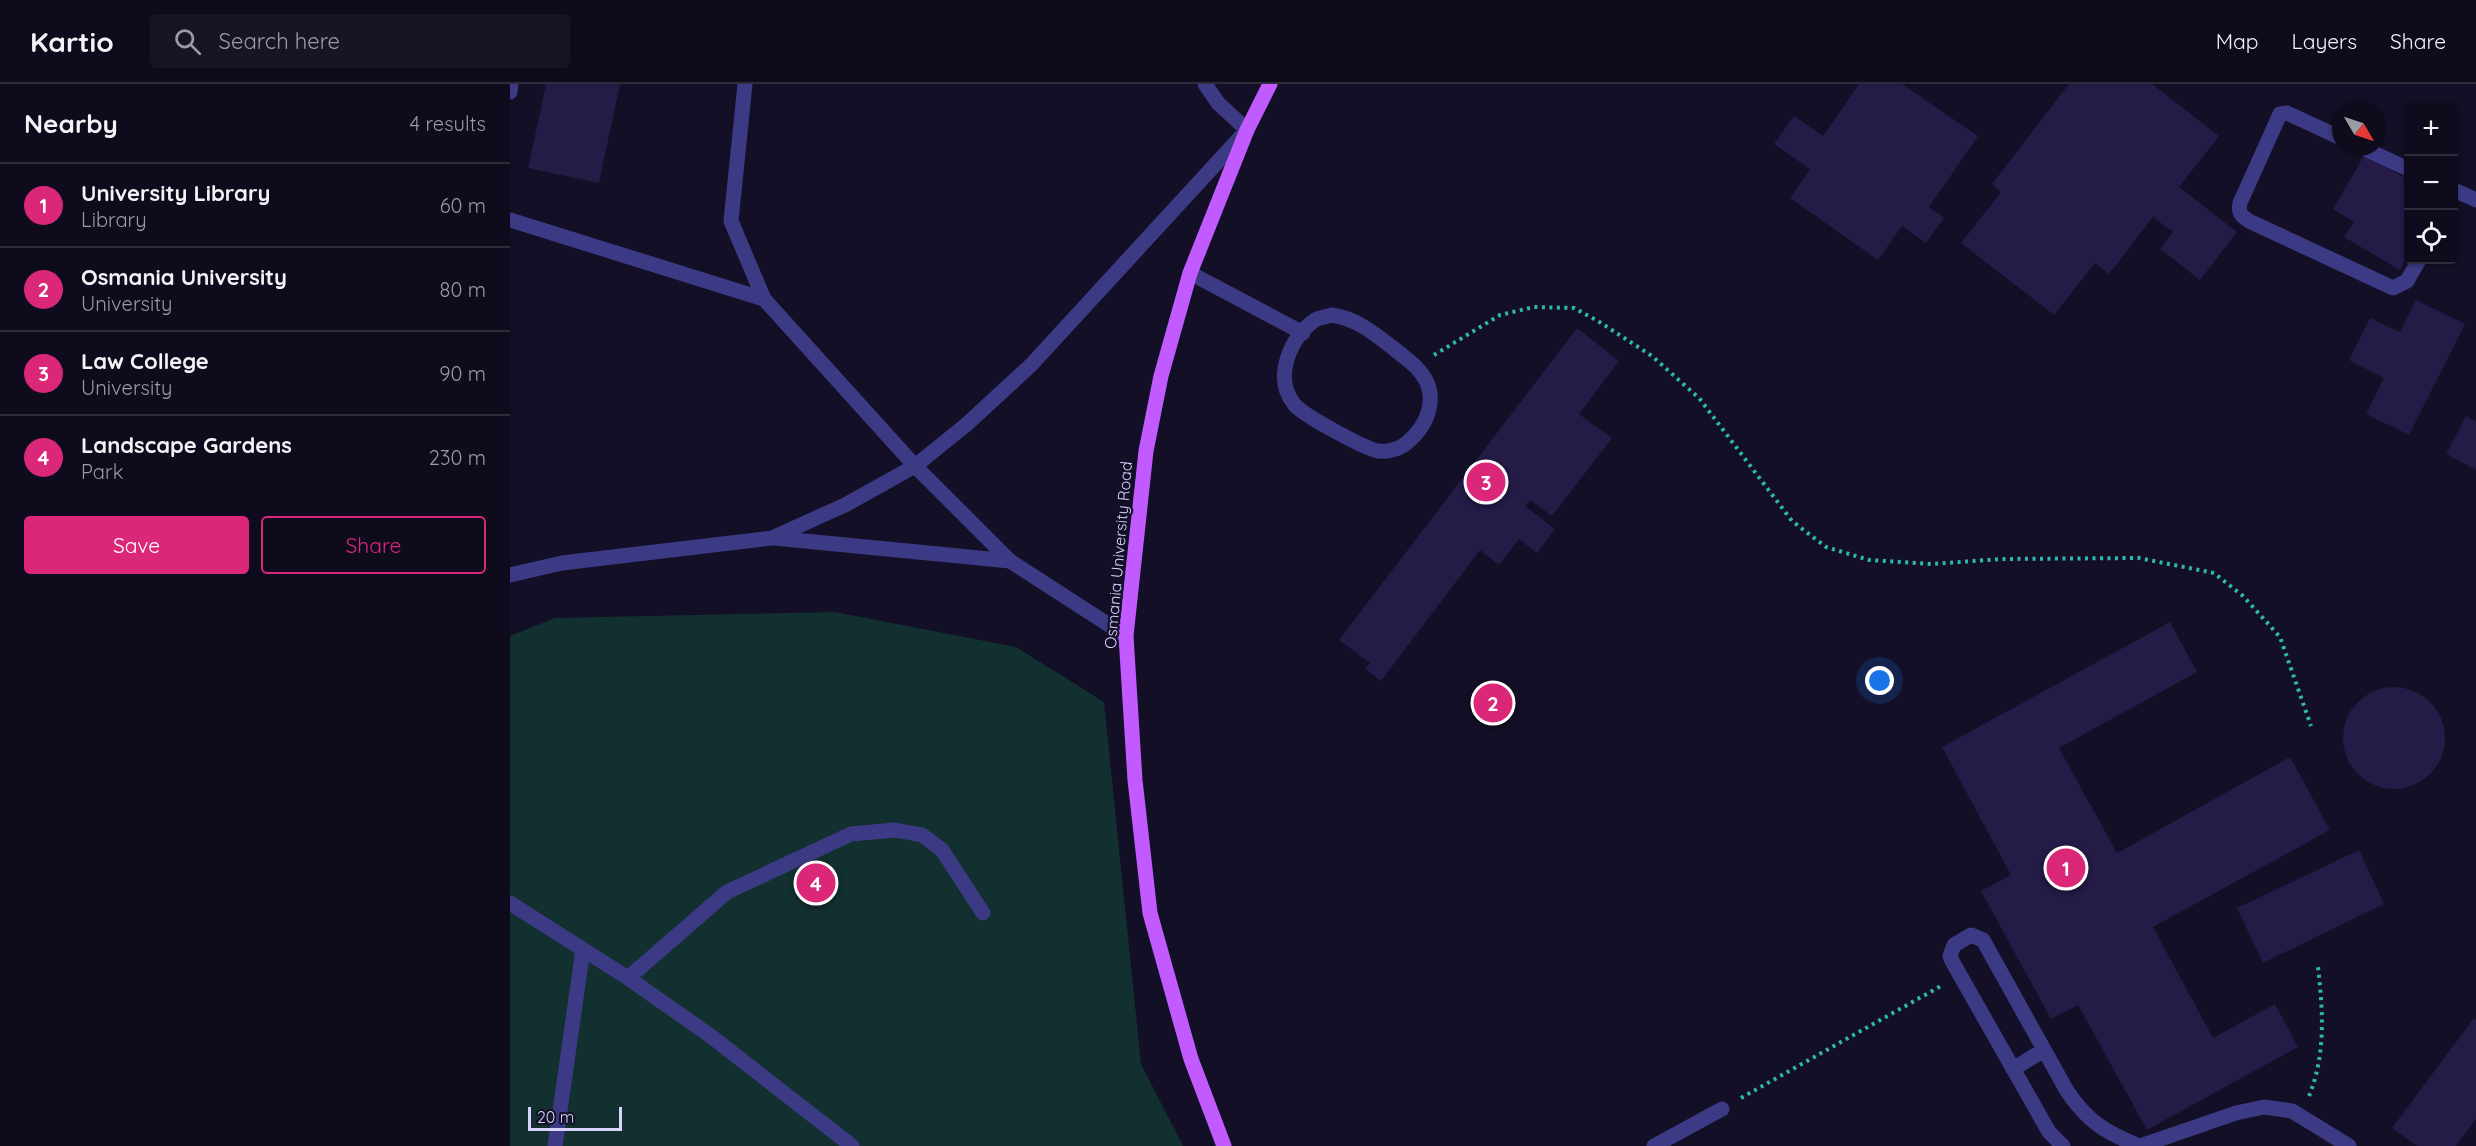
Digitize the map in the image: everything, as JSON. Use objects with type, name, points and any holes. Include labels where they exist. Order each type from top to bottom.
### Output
[{"type":"main road","name":"Osmania University Road","points":[[1224,1146],[1191,1059],[1150,913],[1135,780],[1126,636],[1146,451],[1161,376],[1190,273],[1247,130],[1270,84]]},
{"type":"street","points":[[510,92],[511,84]]},
{"type":"street","points":[[745,84],[731,221],[764,299],[915,466],[1010,561],[1126,636]]},
{"type":"street","points":[[772,538],[845,505],[915,466],[967,424],[1031,364],[1247,130],[1218,103],[1205,84]]},
{"type":"street","points":[[2332,134],[2287,113],[2280,114],[2240,203],[2241,215],[2249,221],[2393,288],[2407,281],[2417,264]]},
{"type":"street","points":[[2381,156],[2404,167]]},
{"type":"street","points":[[2458,192],[2476,200]]},
{"type":"street","points":[[510,220],[764,299]]},
{"type":"street","points":[[1190,273],[1303,333]]},
{"type":"street","points":[[1332,315],[1349,318],[1366,326],[1417,368],[1429,385],[1431,404],[1427,420],[1415,436],[1398,450],[1377,451],[1356,442],[1294,405],[1286,387],[1285,372],[1289,350],[1316,319],[1332,315]]},
{"type":"street","points":[[510,575],[562,563],[772,538],[1010,561]]},
{"type":"street","points":[[628,978],[727,892],[851,834],[895,830],[922,835],[942,850],[983,913]]},
{"type":"street","points":[[510,903],[628,978],[712,1037],[852,1146]]},
{"type":"street","points":[[2063,1146],[2049,1132],[1950,956],[1954,945],[1971,935],[1983,940],[2044,1050],[2082,1112],[2100,1128],[2139,1146],[2236,1113],[2264,1107],[2292,1111],[2349,1146]]},
{"type":"street","points":[[555,1146],[583,949]]},
{"type":"street","points":[[2013,1069],[2044,1050]]},
{"type":"street","points":[[1654,1146],[1722,1109]]},
{"type":"path","points":[[1417,368],[1447,346],[1500,315],[1534,308],[1574,308],[1652,356],[1699,398],[1792,521],[1827,547],[1869,560],[1931,564],[2002,559],[2139,558],[2214,573],[2243,596],[2280,637],[2311,726]]},
{"type":"path","points":[[2301,1116],[2314,1084],[2320,1054],[2324,1016],[2318,967]]},
{"type":"path","points":[[1722,1109],[1960,975]]},
{"type":"green space","points":[[835,612],[1016,647],[1104,702],[1141,1064],[1183,1146],[510,1146],[510,636],[555,618]]},
{"type":"building","points":[[546,84],[620,84],[599,183],[528,168]]},
{"type":"building","points":[[1859,84],[1902,84],[1978,136],[1929,207],[1944,218],[1926,243],[1902,226],[1878,260],[1790,198],[1810,169],[1774,144],[1794,116],[1823,136]]},
{"type":"building","points":[[2069,84],[2152,84],[2219,136],[2179,187],[2237,232],[2200,280],[2160,249],[2173,232],[2153,217],[2109,274],[2095,263],[2054,315],[1961,243],[2001,192],[1992,184]]},
{"type":"building","points":[[2364,156],[2368,156],[2404,178],[2404,262],[2400,270],[2344,237],[2354,222],[2333,209]]},
{"type":"building","points":[[2416,300],[2465,324],[2409,435],[2366,414],[2384,378],[2349,360],[2370,318],[2400,332]]},
{"type":"building","points":[[1577,328],[1619,361],[1579,414],[1612,438],[1552,516],[1530,500],[1525,506],[1555,529],[1537,553],[1519,539],[1499,565],[1480,550],[1381,681],[1365,669],[1370,663],[1339,640]]},
{"type":"building","points":[[2466,416],[2476,422],[2476,470],[2446,454]]},
{"type":"building","points":[[2170,622],[2197,672],[2059,748],[2117,853],[2290,757],[2330,830],[2153,927],[2213,1038],[2275,1004],[2298,1047],[2147,1130],[2078,1005],[2051,1019],[1981,891],[2011,875],[1942,747]]},
{"type":"building","points":[[2394,687],[2414,691],[2430,702],[2441,718],[2445,738],[2441,758],[2430,774],[2414,785],[2394,789],[2374,785],[2358,774],[2347,758],[2343,738],[2347,718],[2358,702],[2374,691]]},
{"type":"building","points":[[2359,850],[2384,904],[2263,963],[2237,908]]},
{"type":"building","points":[[2474,1018],[2476,1020],[2476,1119],[2456,1146],[2417,1146],[2392,1128]]},
{"type":"place","name":"Law College","points":[[1486,482]]},
{"type":"place","name":"Osmania University","points":[[1493,703]]},
{"type":"place","name":"University Library","points":[[2066,868]]},
{"type":"place","name":"Landscape Gardens","points":[[816,883]]}]
